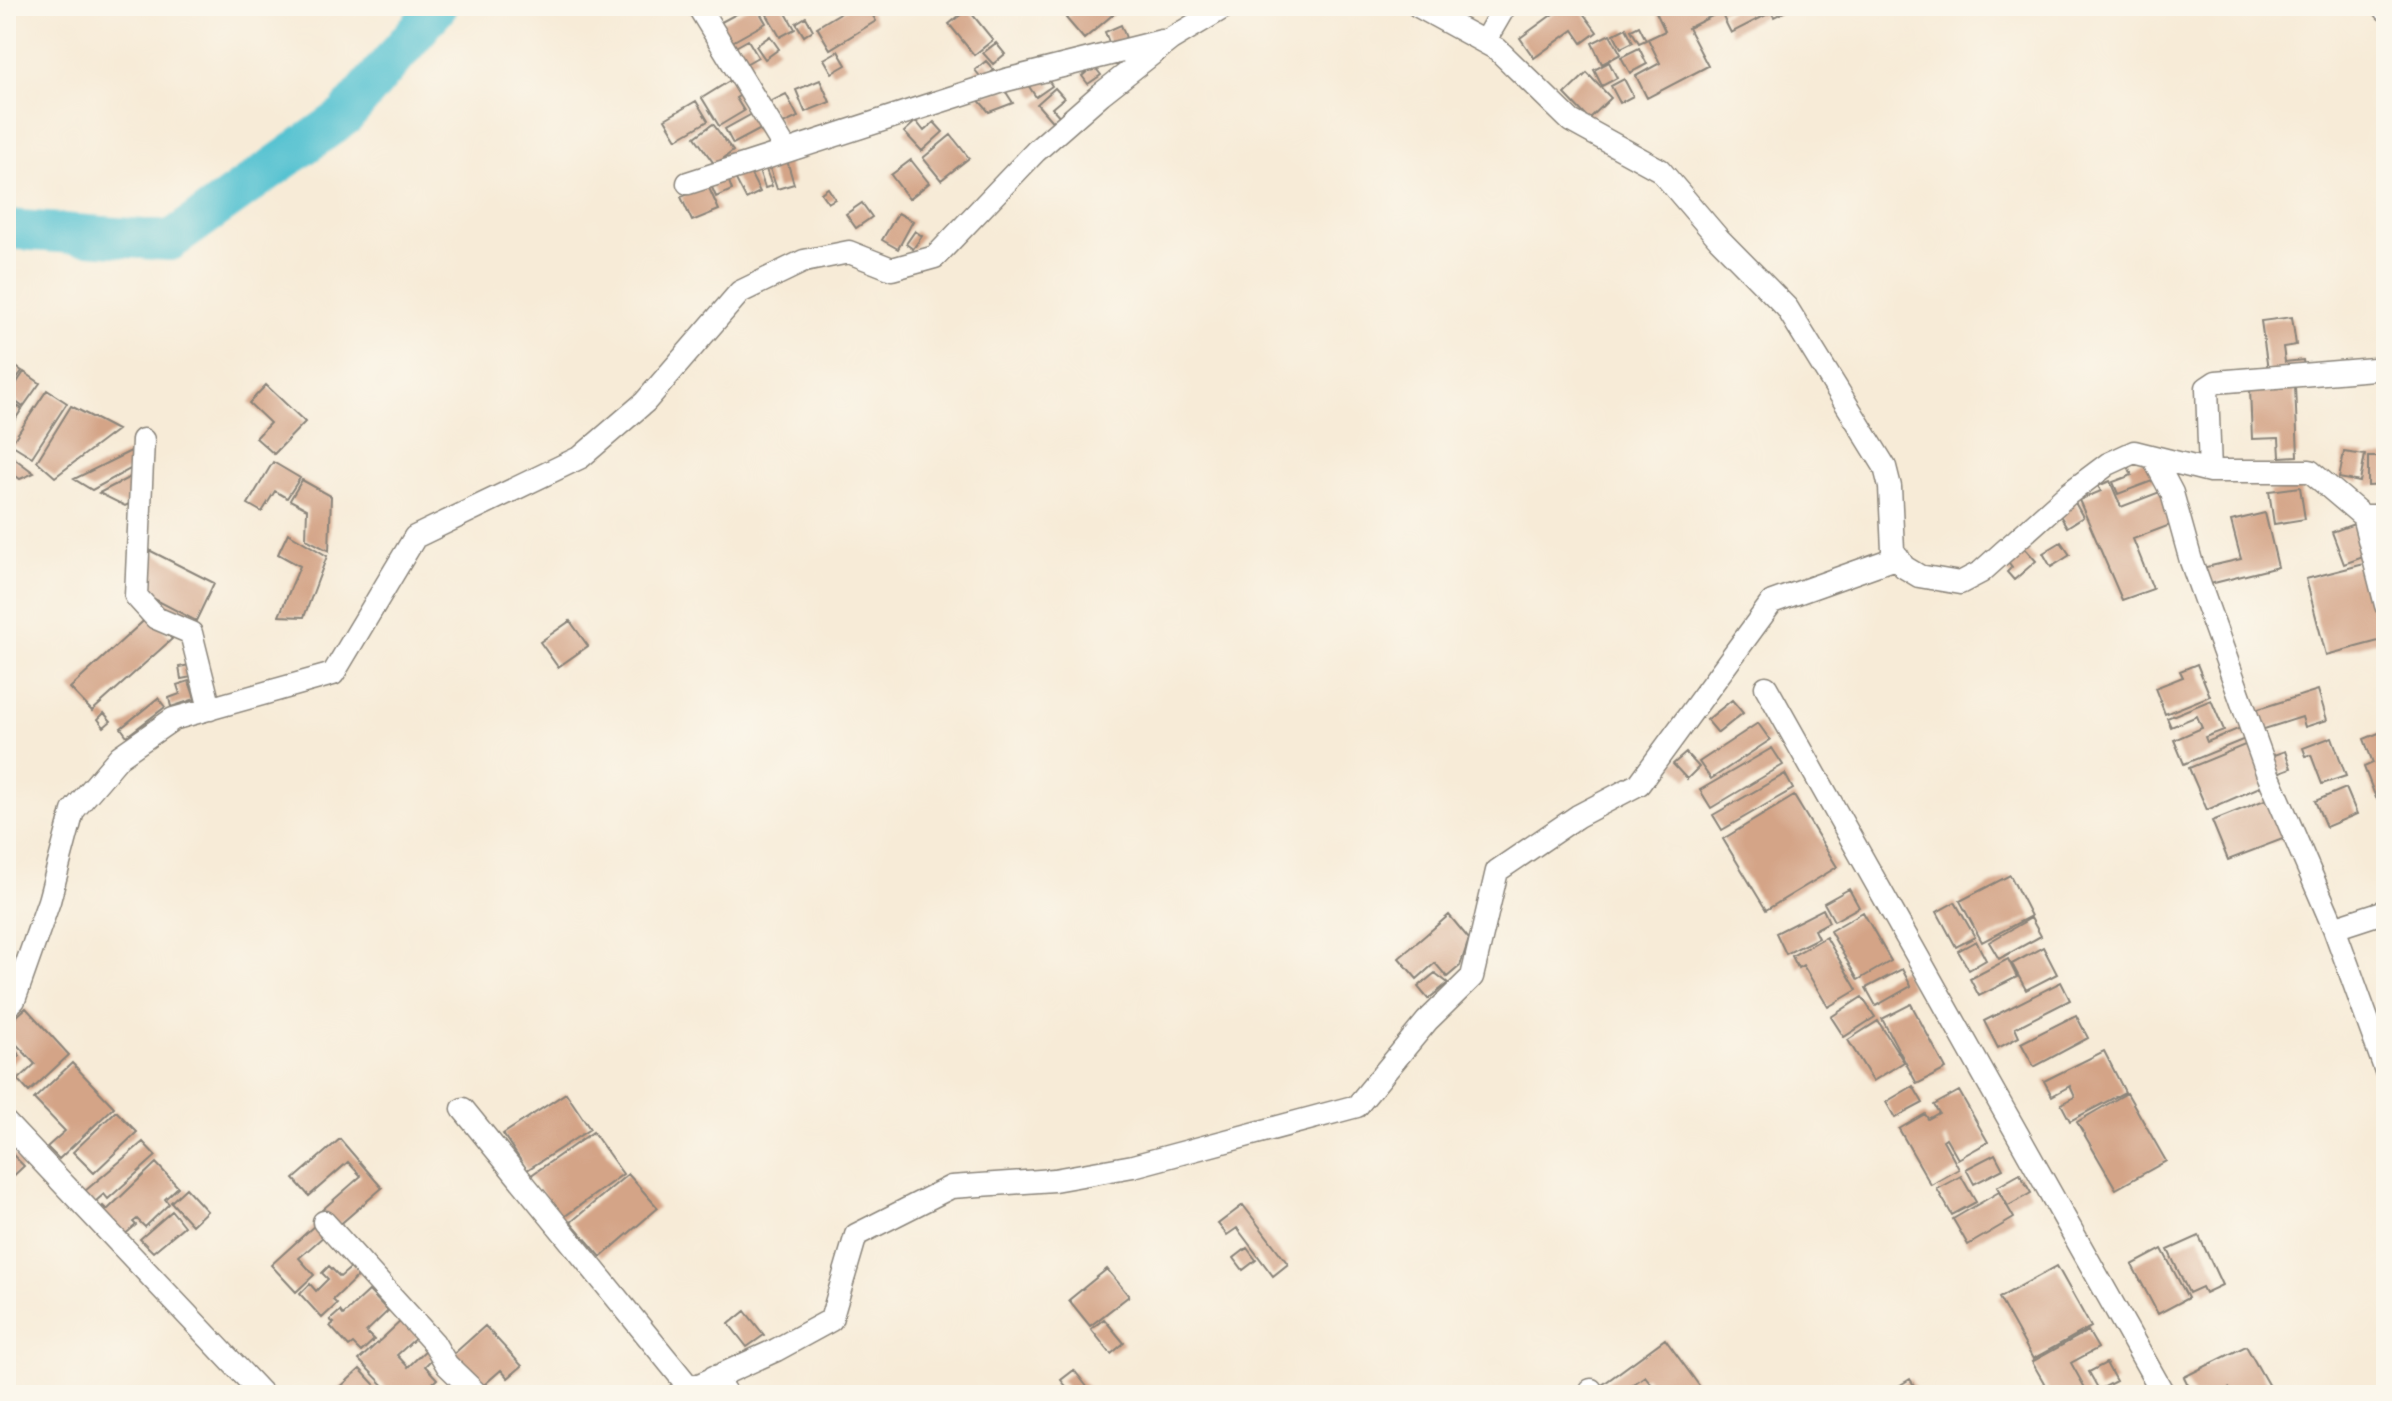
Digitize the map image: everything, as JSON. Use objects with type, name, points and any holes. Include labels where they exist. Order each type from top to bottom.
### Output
[{"type":"street","points":[[698,6],[786,150]]},
{"type":"street","points":[[6,1007],[14,1000],[49,901],[73,811],[120,756],[173,719],[333,674],[415,537],[581,457],[645,402],[740,292],[804,261],[849,252],[892,269],[935,257],[1036,151],[1171,39],[1226,6]]},
{"type":"street","points":[[1418,6],[1497,49],[1571,121],[1660,170],[1719,239],[1787,308],[1885,467],[1890,487],[1893,550],[1919,576],[1960,583],[1981,572],[2068,494],[2108,464],[2134,452],[2210,471],[2310,471],[2363,516],[2386,516]]},
{"type":"street","points":[[1484,42],[1505,6]]},
{"type":"street","points":[[688,183],[1006,80],[1171,39]]},
{"type":"street","points":[[2210,471],[2207,388],[2216,382],[2362,373],[2386,368]]},
{"type":"street","points":[[143,440],[136,596],[156,618],[191,633],[210,709]]},
{"type":"street","points":[[2153,457],[2172,493],[2191,561],[2267,772],[2334,928],[2386,1071]]},
{"type":"street","points":[[2363,516],[2367,542],[2386,605]]},
{"type":"street","points":[[463,1109],[683,1391],[720,1386],[831,1320],[856,1235],[951,1187],[1054,1180],[1133,1166],[1357,1106],[1427,1021],[1472,977],[1497,871],[1578,816],[1639,784],[1772,602],[1898,557]]},
{"type":"street","points":[[1766,687],[2164,1395]]},
{"type":"street","points":[[2334,928],[2386,911]]},
{"type":"street","points":[[6,1123],[263,1395]]},
{"type":"street","points":[[324,1222],[434,1343],[447,1365],[478,1395]]},
{"type":"building","points":[[756,6],[766,23],[725,46],[714,26]]},
{"type":"building","points":[[762,6],[782,6],[795,29],[780,37]]},
{"type":"building","points":[[852,6],[867,6],[876,21],[830,49],[817,27]]},
{"type":"building","points":[[1080,6],[1123,6],[1084,39],[1066,18]]},
{"type":"building","points":[[1454,6],[1487,6],[1458,17]]},
{"type":"building","points":[[1564,6],[1587,6],[1589,9],[1583,13],[1597,32],[1582,43],[1573,30],[1534,58],[1520,38]]},
{"type":"building","points":[[1668,6],[1732,6],[1688,28],[1708,66],[1647,98],[1636,76],[1660,63],[1648,39],[1665,31],[1656,12]]},
{"type":"building","points":[[1739,6],[1764,6],[1768,14],[1731,33],[1722,15]]},
{"type":"building","points":[[1768,6],[1796,6],[1774,17]]},
{"type":"building","points":[[968,9],[993,40],[974,55],[949,24]]},
{"type":"building","points":[[806,17],[813,30],[804,36],[796,23]]},
{"type":"building","points":[[1121,25],[1126,38],[1110,45],[1105,32]]},
{"type":"building","points":[[1639,26],[1646,40],[1639,43],[1631,30]]},
{"type":"building","points":[[1626,28],[1633,42],[1621,48],[1614,34]]},
{"type":"building","points":[[1610,34],[1621,54],[1602,64],[1592,43]]},
{"type":"building","points":[[770,36],[779,49],[765,59],[756,46]]},
{"type":"building","points":[[748,40],[758,57],[742,66],[732,49]]},
{"type":"building","points":[[996,43],[1005,54],[993,64],[983,53]]},
{"type":"building","points":[[1639,48],[1647,64],[1630,73],[1621,57]]},
{"type":"building","points":[[838,51],[846,65],[832,73],[824,59]]},
{"type":"building","points":[[986,61],[994,70],[983,80],[975,70]]},
{"type":"building","points":[[1609,62],[1617,78],[1602,86],[1594,70]]},
{"type":"building","points":[[1094,66],[1101,75],[1088,84],[1082,76]]},
{"type":"building","points":[[1044,73],[1052,86],[1036,97],[1028,85]]},
{"type":"building","points":[[1587,73],[1611,98],[1589,119],[1565,94]]},
{"type":"building","points":[[736,77],[745,92],[736,98],[744,111],[719,126],[702,98]]},
{"type":"building","points":[[1624,79],[1633,96],[1620,103],[1611,86]]},
{"type":"building","points":[[820,80],[830,102],[805,112],[796,90]]},
{"type":"building","points":[[1055,88],[1064,98],[1052,108],[1063,120],[1056,126],[1037,104]]},
{"type":"building","points":[[1004,89],[1013,103],[989,112],[976,97]]},
{"type":"building","points":[[786,94],[798,117],[781,125],[770,102]]},
{"type":"building","points":[[696,101],[708,121],[677,139],[665,119]]},
{"type":"building","points":[[752,114],[761,129],[733,144],[725,129]]},
{"type":"building","points":[[916,121],[924,131],[934,122],[943,132],[922,151],[904,132]]},
{"type":"building","points":[[713,124],[733,151],[715,165],[695,137]]},
{"type":"building","points":[[951,135],[969,158],[941,180],[923,158]]},
{"type":"building","points":[[786,157],[794,184],[777,189],[768,163]]},
{"type":"building","points":[[911,160],[929,183],[909,199],[891,175]]},
{"type":"building","points":[[764,164],[772,186],[765,188],[758,167]]},
{"type":"building","points":[[747,167],[760,192],[746,199],[733,174]]},
{"type":"building","points":[[727,176],[732,190],[716,197],[710,183]]},
{"type":"building","points":[[708,186],[719,210],[692,221],[681,197]]},
{"type":"building","points":[[828,188],[835,199],[828,203],[821,193]]},
{"type":"building","points":[[862,203],[872,217],[856,228],[846,214]]},
{"type":"building","points":[[898,213],[913,221],[898,249],[882,240]]},
{"type":"building","points":[[915,231],[922,236],[913,249],[906,244]]},
{"type":"building","points":[[2292,317],[2296,345],[2283,347],[2285,362],[2303,360],[2305,372],[2269,377],[2261,321]]},
{"type":"building","points":[[6,360],[22,371],[12,385],[6,381]]},
{"type":"building","points":[[24,372],[40,383],[23,407],[8,396]]},
{"type":"building","points":[[266,385],[305,422],[274,454],[256,438],[270,423],[249,403]]},
{"type":"building","points":[[2295,386],[2298,456],[2280,457],[2279,438],[2252,439],[2250,388]]},
{"type":"building","points":[[47,390],[67,403],[32,457],[11,444]]},
{"type":"building","points":[[6,399],[22,409],[6,433]]},
{"type":"building","points":[[71,406],[117,430],[55,477],[37,461]]},
{"type":"building","points":[[135,449],[134,467],[92,490],[74,479]]},
{"type":"building","points":[[6,452],[34,473],[20,479],[6,469]]},
{"type":"building","points":[[2344,452],[2365,455],[2360,482],[2339,478]]},
{"type":"building","points":[[2368,457],[2386,457],[2386,485],[2368,486]]},
{"type":"building","points":[[2147,459],[2155,480],[2118,494],[2113,482],[2132,475],[2128,466]]},
{"type":"building","points":[[273,462],[300,478],[287,498],[275,491],[262,512],[248,504]]},
{"type":"building","points":[[136,474],[135,501],[125,506],[99,493]]},
{"type":"building","points":[[302,480],[331,496],[329,551],[306,539],[307,509],[290,500]]},
{"type":"building","points":[[2110,481],[2121,507],[2165,490],[2178,522],[2133,539],[2153,589],[2122,600],[2079,500],[2101,491],[2098,486]]},
{"type":"building","points":[[2300,487],[2305,519],[2274,524],[2269,491]]},
{"type":"building","points":[[2072,497],[2083,517],[2067,527],[2055,507]]},
{"type":"building","points":[[2265,513],[2278,567],[2206,585],[2202,568],[2241,559],[2231,521]]},
{"type":"building","points":[[2354,524],[2366,556],[2344,564],[2332,532]]},
{"type":"building","points":[[288,533],[327,556],[304,617],[279,616],[300,566],[278,554]]},
{"type":"building","points":[[2061,542],[2070,555],[2051,567],[2043,553]]},
{"type":"building","points":[[2022,545],[2036,561],[2014,580],[2007,572],[2012,567],[2006,559]]},
{"type":"building","points":[[145,548],[214,583],[196,621],[141,592]]},
{"type":"building","points":[[2368,563],[2386,639],[2326,655],[2306,579]]},
{"type":"building","points":[[150,615],[172,639],[92,711],[70,688]]},
{"type":"building","points":[[570,621],[588,646],[558,667],[540,642]]},
{"type":"building","points":[[2197,664],[2210,696],[2165,714],[2155,688],[2183,677],[2180,671]]},
{"type":"building","points":[[190,665],[192,677],[181,679],[179,667]]},
{"type":"building","points":[[189,681],[195,699],[171,707],[169,698],[180,694],[177,685]]},
{"type":"building","points":[[2318,690],[2327,720],[2305,727],[2302,717],[2258,731],[2252,711]]},
{"type":"building","points":[[158,698],[165,707],[127,736],[121,728]]},
{"type":"building","points":[[1732,700],[1743,713],[1718,733],[1707,720]]},
{"type":"building","points":[[2211,700],[2224,730],[2205,737],[2207,742],[2245,726],[2250,737],[2184,764],[2174,740],[2202,728],[2197,716],[2171,727],[2167,718]]},
{"type":"building","points":[[104,713],[111,721],[104,727],[98,719]]},
{"type":"building","points":[[1758,723],[1770,740],[1711,779],[1699,762]]},
{"type":"building","points":[[2386,730],[2386,794],[2376,798],[2364,767],[2373,763],[2364,739]]},
{"type":"building","points":[[2332,737],[2346,776],[2322,784],[2311,755],[2306,756],[2303,748]]},
{"type":"building","points":[[2252,742],[2269,783],[2207,810],[2189,768]]},
{"type":"building","points":[[1772,748],[1783,765],[1711,808],[1700,790]]},
{"type":"building","points":[[2285,751],[2291,768],[2272,775],[2265,758]]},
{"type":"building","points":[[1686,753],[1699,767],[1687,779],[1673,764]]},
{"type":"building","points":[[1785,774],[1793,789],[1722,830],[1713,815]]},
{"type":"building","points":[[2346,788],[2357,814],[2326,827],[2315,801]]},
{"type":"building","points":[[1794,796],[1837,867],[1766,910],[1723,839]]},
{"type":"building","points":[[2272,797],[2288,837],[2228,860],[2212,821]]},
{"type":"building","points":[[2010,875],[2031,916],[1982,942],[1960,901]]},
{"type":"building","points":[[1849,889],[1859,907],[1834,921],[1824,903]]},
{"type":"building","points":[[1955,902],[1975,937],[1956,947],[1937,912]]},
{"type":"building","points":[[1823,909],[1829,922],[1814,930],[1818,938],[1786,954],[1776,933]]},
{"type":"building","points":[[1863,912],[1891,961],[1858,980],[1830,931]]},
{"type":"building","points":[[1449,915],[1469,939],[1460,966],[1447,977],[1435,963],[1417,979],[1399,958]]},
{"type":"building","points":[[2031,918],[2041,936],[1999,959],[1989,942]]},
{"type":"building","points":[[1826,937],[1857,990],[1828,1007],[1803,965],[1798,968],[1792,956]]},
{"type":"building","points":[[1976,941],[1986,960],[1969,970],[1958,951]]},
{"type":"building","points":[[2043,947],[2057,974],[2026,990],[2012,964]]},
{"type":"building","points":[[2008,959],[2017,977],[1979,996],[1970,979]]},
{"type":"building","points":[[1902,969],[1911,986],[1876,1006],[1866,988]]},
{"type":"building","points":[[1435,973],[1448,983],[1428,999],[1418,987]]},
{"type":"building","points":[[2061,982],[2070,1000],[2015,1028],[2019,1037],[1998,1048],[1984,1021]]},
{"type":"building","points":[[1862,997],[1875,1017],[1844,1037],[1831,1017]]},
{"type":"building","points":[[1911,1004],[1946,1069],[1917,1084],[1882,1019]]},
{"type":"building","points":[[26,1008],[69,1055],[29,1092],[18,1080],[35,1064],[6,1033],[6,1026]]},
{"type":"building","points":[[2076,1015],[2088,1038],[2034,1067],[2021,1043]]},
{"type":"building","points":[[1878,1021],[1904,1062],[1873,1081],[1848,1040]]},
{"type":"building","points":[[6,1040],[20,1056],[8,1066],[17,1076],[6,1085]]},
{"type":"building","points":[[2104,1051],[2125,1092],[2070,1121],[2061,1104],[2075,1097],[2070,1086],[2052,1096],[2044,1081]]},
{"type":"building","points":[[72,1063],[114,1107],[59,1159],[47,1147],[65,1131],[34,1099]]},
{"type":"building","points":[[1913,1086],[1923,1103],[1895,1118],[1886,1102]]},
{"type":"building","points":[[1959,1091],[1988,1142],[1958,1159],[1946,1138],[1943,1140],[1959,1169],[1931,1185],[1899,1129],[1925,1114],[1928,1119],[1939,1113],[1934,1105]]},
{"type":"building","points":[[566,1093],[590,1129],[527,1170],[503,1134]]},
{"type":"building","points":[[2127,1093],[2166,1161],[2116,1189],[2077,1122]]},
{"type":"building","points":[[116,1111],[137,1132],[94,1173],[73,1152]]},
{"type":"building","points":[[593,1132],[623,1174],[561,1219],[530,1176]]},
{"type":"building","points":[[340,1139],[382,1188],[337,1227],[322,1210],[361,1176],[348,1162],[309,1196],[294,1179]]},
{"type":"building","points":[[143,1142],[156,1156],[108,1199],[104,1194],[89,1207],[79,1196]]},
{"type":"building","points":[[6,1148],[24,1166],[6,1183]]},
{"type":"building","points":[[1995,1154],[2003,1169],[1974,1184],[1966,1169]]},
{"type":"building","points":[[156,1163],[178,1187],[165,1199],[169,1204],[145,1227],[137,1219],[133,1222],[136,1225],[123,1236],[95,1214],[103,1206],[107,1210]]},
{"type":"building","points":[[628,1174],[658,1208],[601,1257],[571,1222]]},
{"type":"building","points":[[2020,1174],[2031,1193],[2008,1206],[1997,1187]]},
{"type":"building","points":[[1961,1176],[1976,1202],[1952,1215],[1937,1189]]},
{"type":"building","points":[[186,1188],[207,1211],[192,1225],[171,1202]]},
{"type":"building","points":[[1999,1192],[2014,1218],[1968,1245],[1953,1219]]},
{"type":"building","points":[[1243,1205],[1288,1264],[1273,1276],[1237,1228],[1227,1235],[1218,1224]]},
{"type":"building","points":[[172,1211],[184,1226],[153,1252],[140,1239]]},
{"type":"building","points":[[315,1225],[324,1236],[299,1258],[314,1275],[296,1292],[271,1265]]},
{"type":"building","points":[[2199,1236],[2222,1285],[2205,1293],[2202,1287],[2189,1293],[2168,1250]]},
{"type":"building","points":[[1247,1248],[1256,1260],[1243,1270],[1234,1258]]},
{"type":"building","points":[[2162,1249],[2188,1298],[2158,1314],[2132,1265]]},
{"type":"building","points":[[354,1265],[361,1273],[333,1300],[337,1304],[322,1318],[300,1294],[310,1284],[316,1291],[328,1279],[322,1273],[329,1266],[340,1277]]},
{"type":"building","points":[[2057,1266],[2091,1327],[2033,1359],[1999,1298]]},
{"type":"building","points":[[1107,1269],[1129,1296],[1090,1326],[1069,1300]]},
{"type":"building","points":[[369,1291],[388,1311],[366,1332],[374,1340],[361,1352],[353,1344],[349,1347],[330,1326],[334,1323],[330,1320],[340,1311],[343,1315]]},
{"type":"building","points":[[745,1311],[764,1335],[747,1347],[729,1324]]},
{"type":"building","points":[[1104,1319],[1124,1343],[1111,1354],[1091,1329]]},
{"type":"building","points":[[402,1320],[418,1336],[397,1355],[408,1367],[429,1347],[436,1355],[425,1366],[437,1379],[420,1395],[402,1395],[399,1391],[393,1395],[359,1360]]},
{"type":"building","points":[[485,1326],[522,1366],[508,1378],[501,1370],[477,1391],[448,1359]]},
{"type":"building","points":[[2088,1331],[2098,1348],[2071,1363],[2089,1395],[2051,1395],[2032,1362]]},
{"type":"building","points":[[1665,1339],[1706,1395],[1660,1395],[1645,1376],[1618,1395],[1603,1395],[1598,1388]]},
{"type":"building","points":[[2246,1346],[2274,1395],[2219,1395],[2230,1388],[2216,1395],[2193,1395],[2184,1377]]},
{"type":"building","points":[[2106,1363],[2116,1381],[2099,1390],[2089,1372]]},
{"type":"building","points":[[360,1369],[384,1395],[342,1395],[337,1390]]},
{"type":"building","points":[[1074,1370],[1091,1392],[1087,1395],[1073,1395],[1061,1380]]},
{"type":"building","points":[[1910,1379],[1920,1395],[1884,1395]]},
{"type":"waterway","points":[[6,229],[170,241],[345,116],[438,6]]}]
